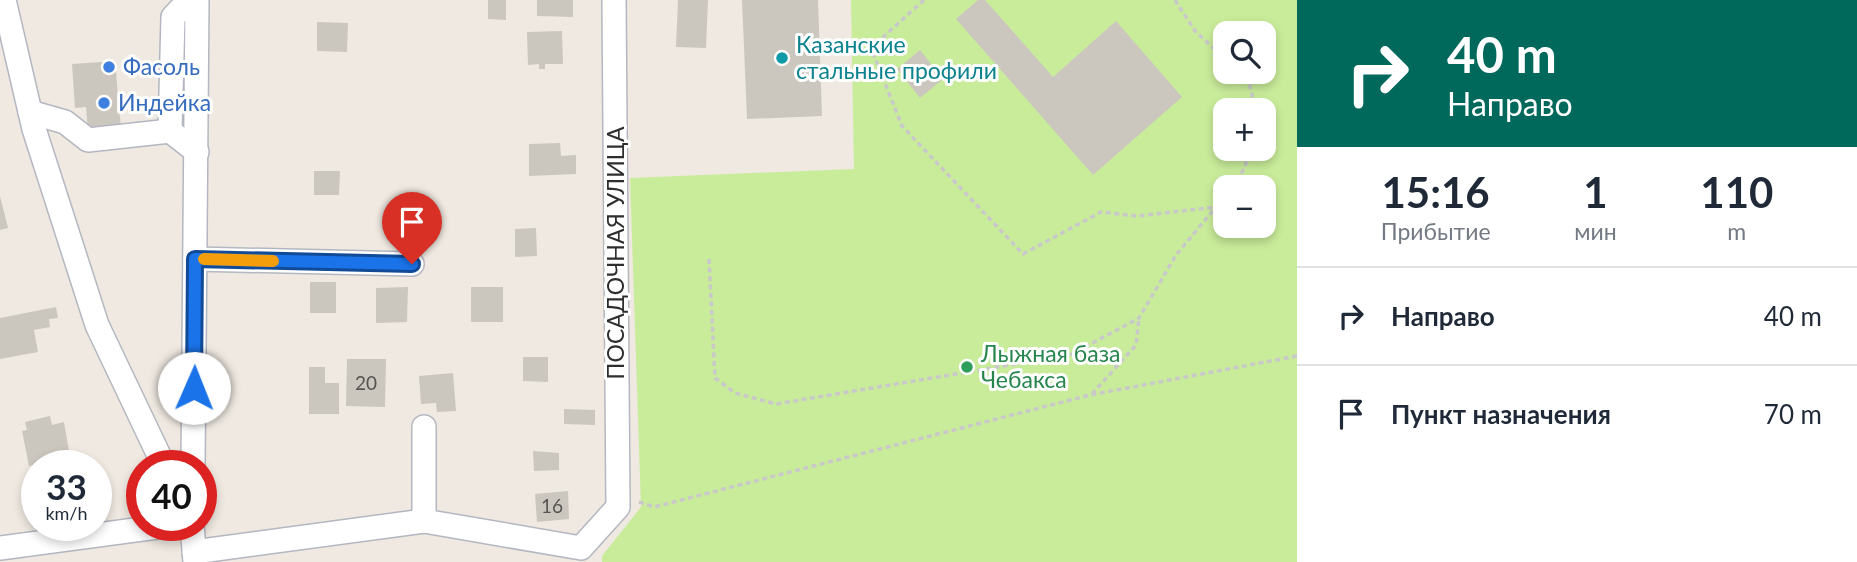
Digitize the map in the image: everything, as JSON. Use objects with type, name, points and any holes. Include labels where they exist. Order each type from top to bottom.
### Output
[{"type":"street","points":[[4,0],[30,112],[97,325],[156,450]]},
{"type":"street","points":[[170,131],[173,17],[189,0]]},
{"type":"street","points":[[193,450],[197,0]]},
{"type":"street","name":"ПОСАДОЧНАЯ УЛИЦА","points":[[614,0],[618,501]]},
{"type":"street","points":[[30,112],[65,122],[88,140],[170,131],[197,152]]},
{"type":"street","points":[[195,259],[412,264]]},
{"type":"street","points":[[424,427],[424,521]]},
{"type":"street","points":[[194,557],[424,521],[580,548],[618,501]]},
{"type":"street","points":[[0,548],[126,531]]},
{"type":"path","points":[[924,0],[871,48],[902,126],[1023,254],[1101,212],[1137,216],[1213,207]]},
{"type":"path","points":[[1175,0],[1195,31],[1213,48]]},
{"type":"path","points":[[1090,395],[1136,345],[1139,318],[1176,255],[1213,211]]},
{"type":"path","points":[[709,259],[715,378],[735,393],[776,404],[1070,355],[1139,318]]},
{"type":"path","points":[[618,501],[654,506],[1090,395],[1297,356]]},
{"type":"green space","name":"Лыжная база Чебакса","points":[[851,0],[1297,0],[1297,562],[602,562],[602,556],[641,507],[630,178],[854,169]]},
{"type":"building","points":[[488,0],[506,0],[506,20],[488,19]]},
{"type":"building","points":[[537,0],[573,0],[573,17],[537,16]]},
{"type":"building","points":[[678,0],[708,0],[706,48],[676,47]]},
{"type":"building","name":"Казанские стальные профили","points":[[742,0],[818,0],[822,116],[747,119]]},
{"type":"building","points":[[978,0],[985,0],[1053,77],[1116,21],[1182,97],[1093,175],[956,19]]},
{"type":"building","points":[[317,22],[348,23],[347,52],[317,51]]},
{"type":"building","points":[[562,31],[563,64],[545,64],[545,69],[539,69],[539,64],[528,65],[527,32]]},
{"type":"building","points":[[920,50],[943,79],[920,98],[897,69]]},
{"type":"building","points":[[115,61],[121,129],[88,132],[86,107],[75,108],[72,64]]},
{"type":"building","points":[[560,143],[561,156],[576,155],[576,174],[529,176],[529,144]]},
{"type":"building","points":[[314,171],[340,171],[339,195],[314,195]]},
{"type":"building","points":[[0,196],[8,228],[0,230]]},
{"type":"building","points":[[536,228],[537,256],[515,257],[515,229]]},
{"type":"building","points":[[310,282],[336,282],[336,313],[310,313]]},
{"type":"building","points":[[408,287],[407,322],[376,323],[376,288]]},
{"type":"building","points":[[471,287],[503,287],[503,322],[471,322]]},
{"type":"building","points":[[56,307],[58,318],[49,319],[50,327],[34,330],[38,352],[0,359],[0,318]]},
{"type":"building","points":[[523,357],[548,357],[548,382],[523,381]]},
{"type":"building","points":[[347,359],[386,359],[385,407],[346,406]]},
{"type":"building","points":[[309,367],[325,367],[325,383],[339,383],[339,414],[309,414]]},
{"type":"building","points":[[453,373],[456,411],[437,412],[436,403],[421,404],[419,376]]},
{"type":"building","points":[[564,409],[595,410],[595,425],[564,424]]},
{"type":"building","points":[[50,416],[52,425],[64,422],[69,450],[26,450],[22,431],[27,430],[25,422]]},
{"type":"building","points":[[533,451],[559,453],[559,470],[534,471]]},
{"type":"building","points":[[568,491],[569,519],[537,522],[535,494]]},
{"type":"slow traffic","points":[[204,259],[273,261]]},
{"type":"place","name":"Казанские стальные профили","points":[[782,58]]},
{"type":"place","name":"Фасоль","points":[[109,67]]},
{"type":"place","name":"Индейка","points":[[104,103]]},
{"type":"place","name":"Лыжная база Чебакса","points":[[967,367]]},
{"type":"route","points":[[194,388],[195,259],[412,264]]}]
